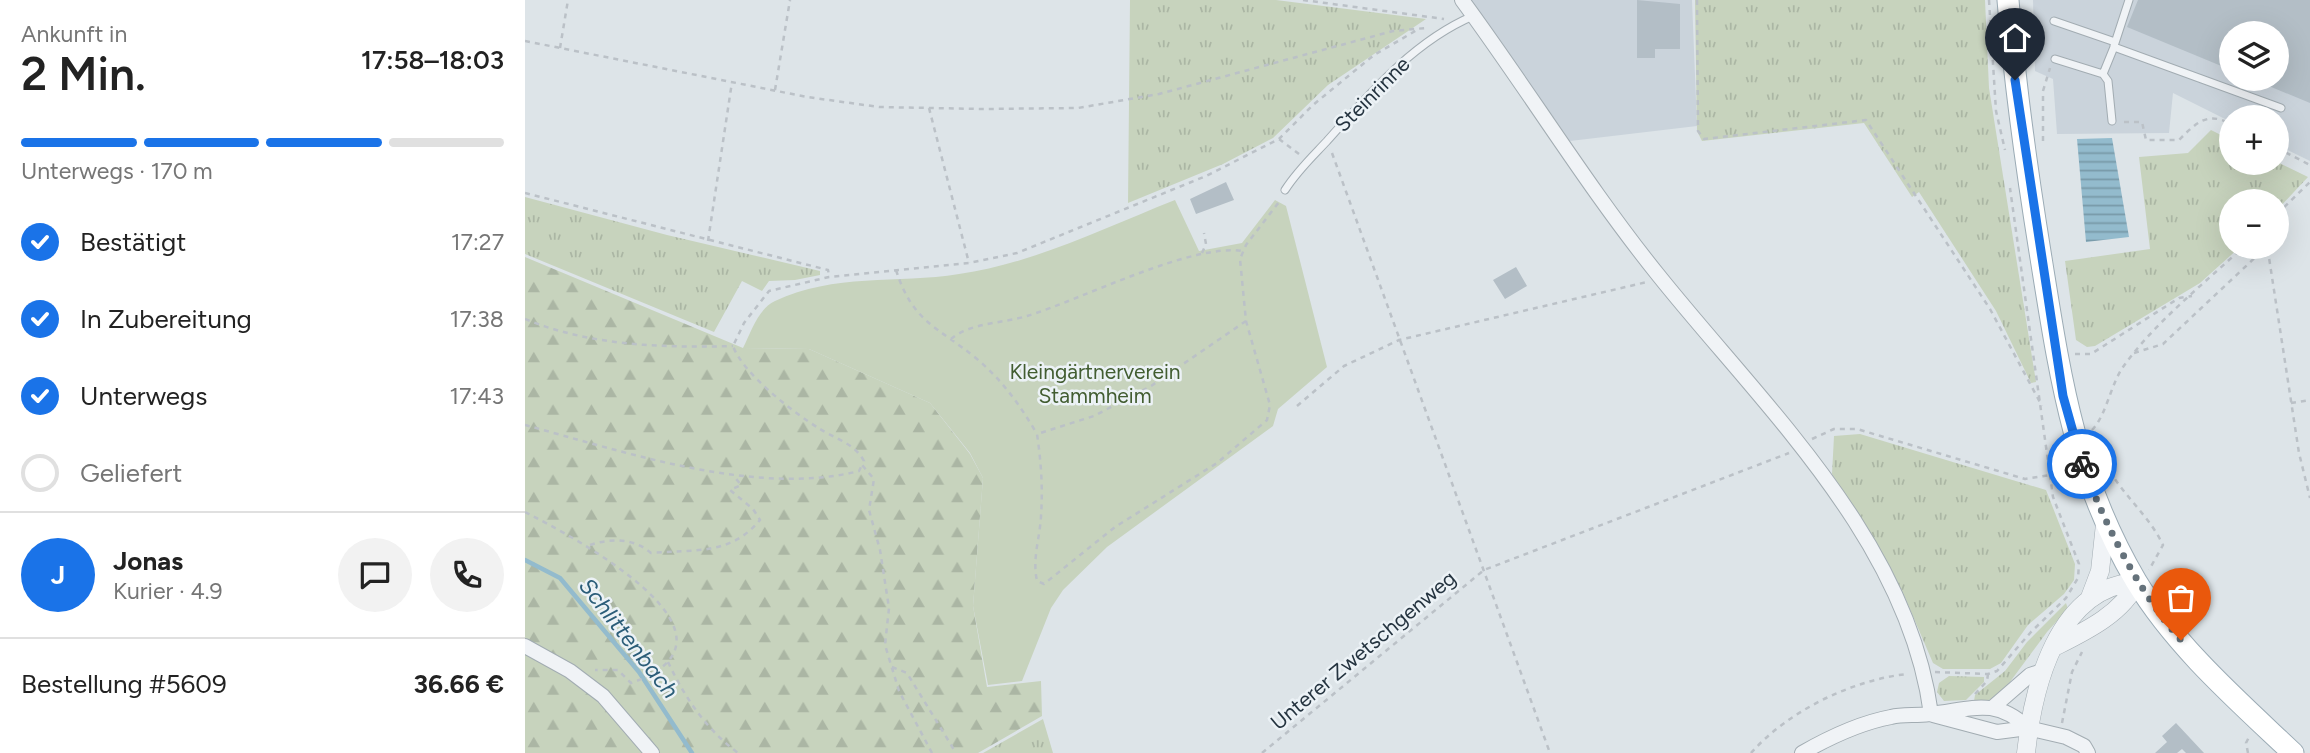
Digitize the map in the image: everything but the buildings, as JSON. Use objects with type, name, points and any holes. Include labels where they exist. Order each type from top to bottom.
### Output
[{"type":"main road","points":[[2008,0],[2017,107],[2063,396],[2079,454],[2105,524],[2137,582],[2167,624],[2209,672],[2293,753]]},
{"type":"street","points":[[1462,0],[1574,162],[1658,275],[1804,447],[1898,597],[1926,672],[1931,714]]},
{"type":"street","points":[[2089,600],[2099,571],[2105,524]]},
{"type":"street","points":[[2026,753],[2028,729],[2042,671],[2076,610],[2101,591],[2121,583],[2137,582],[2130,599],[2056,646]]},
{"type":"street","points":[[525,646],[578,677],[603,696],[653,753]]},
{"type":"street","points":[[1991,708],[2030,676],[2042,671]]},
{"type":"street","points":[[1802,753],[1857,727],[1892,716],[1931,714],[1972,706],[2013,714],[2028,729]]},
{"type":"street","points":[[1931,714],[1997,732],[2028,729],[2061,736],[2084,746],[2088,753]]},
{"type":"lane","points":[[2103,74],[2129,0]]},
{"type":"lane","name":"Steinrinne","points":[[1285,190],[1357,105],[1413,54],[1457,22],[1473,16]]},
{"type":"lane","points":[[2054,21],[2273,105]]},
{"type":"lane","points":[[2055,59],[2103,74],[2108,81],[2112,121]]},
{"type":"path","points":[[560,48],[568,0]]},
{"type":"path","points":[[775,90],[790,0]]},
{"type":"path","points":[[1303,0],[1435,16],[1457,22]]},
{"type":"path","points":[[1697,0],[1698,131],[1704,139],[1866,120],[1916,192],[1990,309],[2042,406]]},
{"type":"path","points":[[1989,0],[1996,110],[2006,153]]},
{"type":"path","points":[[525,41],[732,82],[879,107],[1078,108],[1159,94],[1392,31],[1417,30],[1374,55],[1313,104],[1279,139],[1206,176],[1052,241],[1017,253],[969,263],[829,277],[769,291],[744,323],[733,346],[737,356],[758,379],[818,428],[858,450],[864,461],[859,471],[831,478],[733,475],[696,470],[525,425]]},
{"type":"path","points":[[2043,144],[2043,91],[2055,59]]},
{"type":"path","points":[[708,241],[732,82]]},
{"type":"path","points":[[929,108],[969,263]]},
{"type":"path","points":[[2112,121],[2142,122],[2146,139],[2179,140],[2200,119],[2219,117]]},
{"type":"path","points":[[1279,139],[1307,162]]},
{"type":"path","points":[[1328,140],[1549,753]]},
{"type":"path","points":[[2289,154],[2310,165]]},
{"type":"path","points":[[1751,753],[1796,716],[1841,692],[1895,676],[1926,672],[1988,674],[1997,671],[2073,590],[2079,564],[2053,497],[2009,179]]},
{"type":"path","points":[[2289,202],[2310,182]]},
{"type":"path","points":[[525,193],[828,270],[829,277]]},
{"type":"path","points":[[896,270],[905,297],[921,318],[978,360],[1015,397],[1037,433],[1042,468],[1042,505],[1034,566],[1037,581],[1044,584],[1115,527],[1217,463],[1268,420],[1270,405],[1247,321],[1240,259],[1279,202]]},
{"type":"path","points":[[1201,254],[1206,244],[1204,233]]},
{"type":"path","points":[[951,339],[960,331],[1006,323],[1069,304],[1181,259],[1201,254],[1244,251]]},
{"type":"path","points":[[2134,353],[2163,344],[2261,252],[2268,251],[2291,403],[2310,498]]},
{"type":"path","points":[[2137,582],[2154,564],[2163,545],[2154,526],[2132,505],[2105,465],[2092,430],[2098,424],[2108,393],[2134,353],[2147,337],[2231,259]]},
{"type":"path","points":[[1297,406],[1344,366],[1399,340],[1651,281],[1658,275]]},
{"type":"path","points":[[2075,354],[2091,354],[2179,298],[2192,296]]},
{"type":"path","points":[[525,319],[603,340],[678,347],[733,346]]},
{"type":"path","points":[[1037,433],[1094,416],[1151,386],[1247,321]]},
{"type":"path","points":[[2291,403],[2310,400]]},
{"type":"path","name":"Unterer Zwetschgenweg","points":[[1262,753],[1484,570],[1804,447],[1815,436],[1834,429],[1857,429],[2031,479],[2050,475]]},
{"type":"path","points":[[862,465],[874,479],[869,510],[880,550],[889,608],[885,645],[899,691],[932,753]]},
{"type":"path","points":[[589,546],[605,540],[640,543],[651,553],[728,546],[747,535],[759,520],[753,509],[730,489],[741,485],[733,475]]},
{"type":"path","points":[[525,512],[589,546],[670,614],[679,636],[674,654],[668,662],[636,681],[631,683],[618,670],[592,670],[578,677]]},
{"type":"path","points":[[2061,736],[2064,700],[2071,672],[2092,632],[2090,625]]},
{"type":"path","points":[[668,662],[680,687],[715,736],[738,753]]},
{"type":"path","points":[[892,667],[907,673],[956,753]]},
{"type":"shaded area","points":[[1471,0],[1692,0],[1697,126],[1570,141]]},
{"type":"shaded area","points":[[2033,0],[2310,0],[2310,161],[2289,151],[2289,105],[2219,105],[2219,116],[2173,93],[2169,133],[2057,134],[2053,79],[2035,71]]},
{"type":"green space","points":[[1130,0],[1276,0],[1426,19],[1328,85],[1273,138],[1223,164],[1128,203]]},
{"type":"green space","points":[[1695,0],[1985,0],[1989,88],[2036,382],[2031,383],[1996,311],[1919,192],[1912,197],[1864,123],[1702,141],[1697,131]]},
{"type":"green space","points":[[2211,130],[2219,134],[2219,175],[2289,175],[2289,168],[2308,177],[2289,197],[2289,189],[2219,189],[2219,259],[2227,259],[2200,283],[2095,346],[2087,347],[2076,340],[2065,261],[2150,249],[2139,157],[2188,153]]},
{"type":"green space","points":[[525,197],[667,235],[820,271],[820,275],[769,281],[762,291],[742,281],[714,332],[525,254]]},
{"type":"green space","name":"Kleingärtnerverein Stammheim","points":[[1175,200],[1199,251],[1242,243],[1275,200],[1286,206],[1327,367],[1278,409],[1273,426],[1107,547],[1063,590],[1051,608],[1022,681],[988,685],[973,606],[983,478],[970,453],[930,403],[809,349],[743,348],[764,309],[797,292],[843,283],[936,277],[987,269],[1042,253]]},
{"type":"green space","points":[[525,257],[743,348],[809,349],[930,403],[970,454],[983,478],[973,606],[987,687],[1041,681],[1042,716],[978,753],[525,753]]},
{"type":"green space","points":[[1860,434],[2046,490],[2075,564],[2074,580],[2064,594],[2028,625],[2001,663],[1990,669],[1943,669],[1933,663],[1903,593],[1832,474],[1834,436]]},
{"type":"green space","points":[[2066,603],[2068,609],[2047,632],[2001,694],[1989,700],[1974,701],[1975,695],[2005,671],[2027,642]]},
{"type":"green space","points":[[1949,676],[1984,677],[1984,682],[1966,700],[1944,701],[1937,692],[1939,683]]},
{"type":"green space","points":[[1043,719],[1053,753],[983,753]]},
{"type":"water","points":[[2112,138],[2129,237],[2086,242],[2077,139]]},
{"type":"waterway","name":"Schlittenbach","points":[[525,560],[560,578],[639,672],[692,753]]},
{"type":"way so far","points":[[2082,464],[2105,524],[2137,582],[2181,640]]},
{"type":"route","points":[[2015,80],[2063,396],[2082,464]]}]
